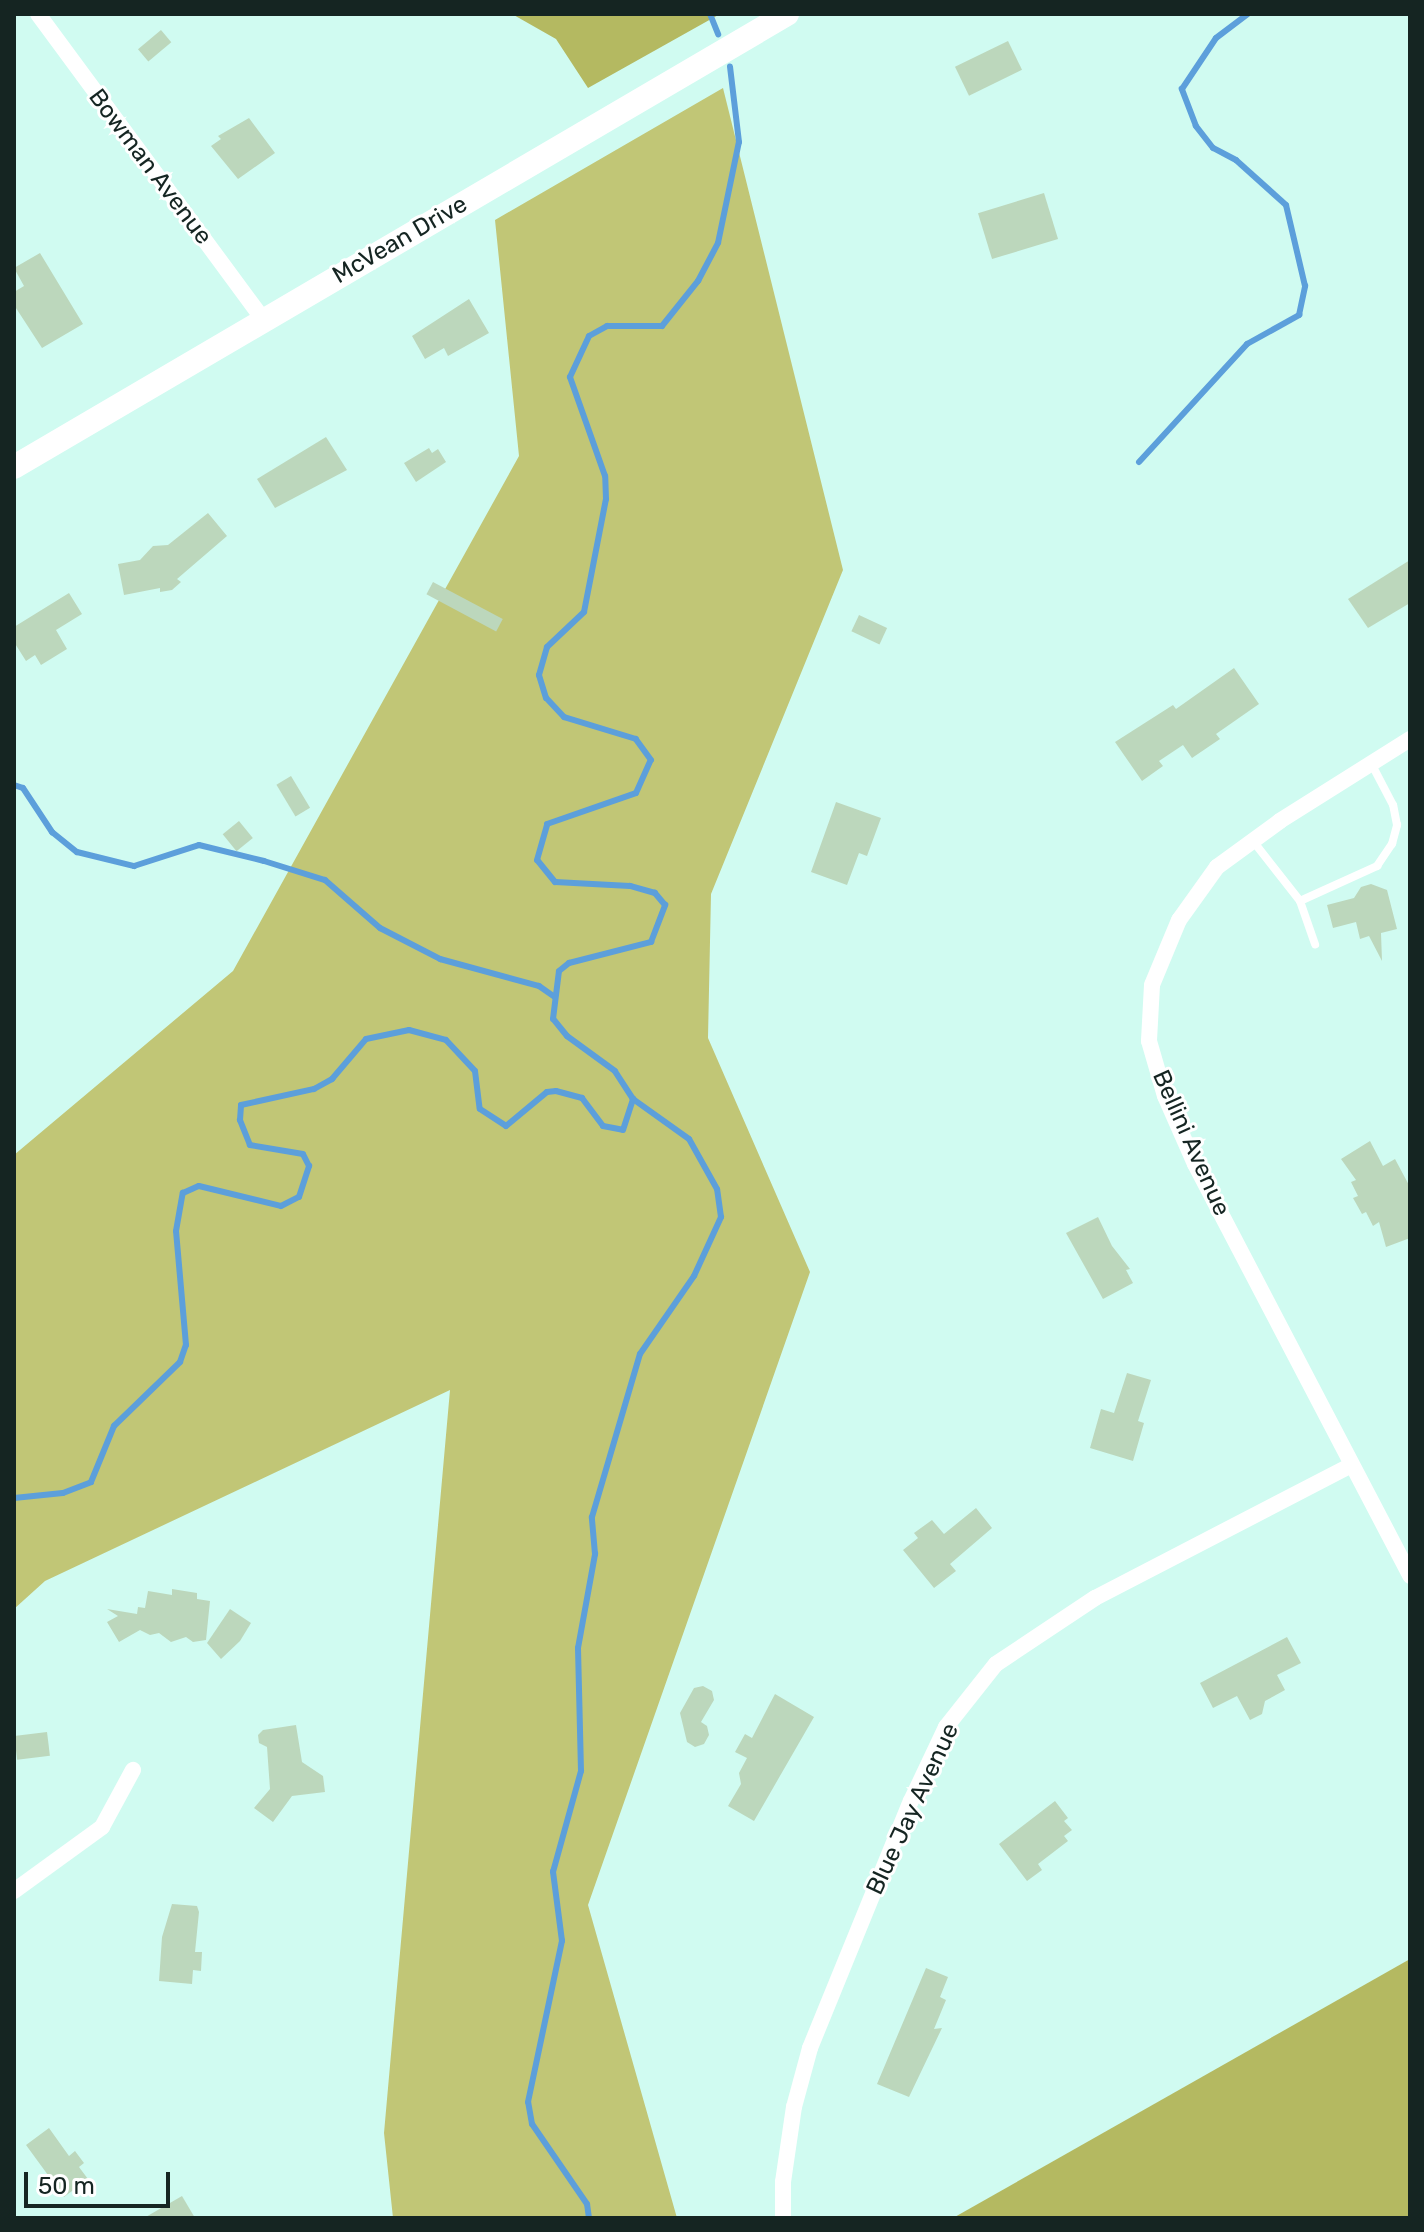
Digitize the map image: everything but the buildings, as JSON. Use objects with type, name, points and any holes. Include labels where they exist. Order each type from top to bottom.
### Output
[{"type":"main road","name":"McVean Drive","points":[[14,467],[787,14]]},
{"type":"street","name":"Bowman Avenue","points":[[38,14],[264,320]]},
{"type":"street","name":"Bellini Avenue","points":[[1410,739],[1217,867],[1179,920],[1152,985],[1149,1041],[1165,1096],[1195,1164],[1410,1576]]},
{"type":"street","name":"Blue Jay Avenue","points":[[783,2218],[783,2182],[794,2107],[810,2048],[911,1801],[946,1727],[996,1664],[1095,1598],[1352,1465]]},
{"type":"street","points":[[14,1891],[102,1827],[133,1770]]},
{"type":"lane","points":[[1300,901],[1377,866],[1392,844],[1397,825],[1393,805],[1371,762]]},
{"type":"lane","points":[[1253,841],[1300,901],[1315,944]]},
{"type":"green space","points":[[512,14],[720,14],[588,88],[556,39]]},
{"type":"green space","points":[[723,88],[843,570],[711,894],[708,1038],[810,1272],[588,1905],[677,2218],[393,2218],[384,2133],[450,1390],[45,1581],[14,1609],[14,1155],[233,971],[519,456],[495,220]]},
{"type":"green space","points":[[1410,1959],[1410,2218],[953,2218]]},
{"type":"waterway","points":[[710,14],[718,34]]},
{"type":"waterway","points":[[1139,462],[1247,344],[1299,315],[1305,286],[1286,205],[1236,160],[1213,148],[1196,126],[1182,89],[1216,38],[1248,14]]},
{"type":"waterway","points":[[589,2218],[587,2204],[532,2124],[528,2102],[562,1941],[553,1872],[581,1771],[578,1648],[595,1554],[592,1517],[640,1354],[694,1276],[721,1217],[717,1189],[689,1139],[633,1099],[615,1071],[567,1036],[553,1019],[559,971],[569,963],[651,942],[665,905],[655,893],[630,886],[555,882],[537,860],[547,824],[636,793],[651,760],[636,739],[564,717],[546,698],[539,675],[547,647],[584,612],[606,499],[605,476],[570,377],[589,336],[607,326],[662,326],[698,281],[718,243],[739,142],[730,67]]},
{"type":"waterway","points":[[14,785],[23,788],[52,832],[77,852],[134,866],[199,845],[264,861],[325,880],[380,928],[440,959],[539,986],[555,997]]},
{"type":"waterway","points":[[14,1498],[63,1493],[91,1482],[114,1426],[180,1362],[186,1345],[176,1231],[183,1193],[199,1186],[281,1206],[299,1197],[309,1166],[303,1154],[250,1145],[240,1120],[241,1105],[314,1089],[332,1079],[366,1039],[409,1030],[446,1040],[475,1071],[480,1109],[506,1126],[547,1092],[556,1091],[582,1098],[603,1126],[623,1130],[633,1099]]}]
